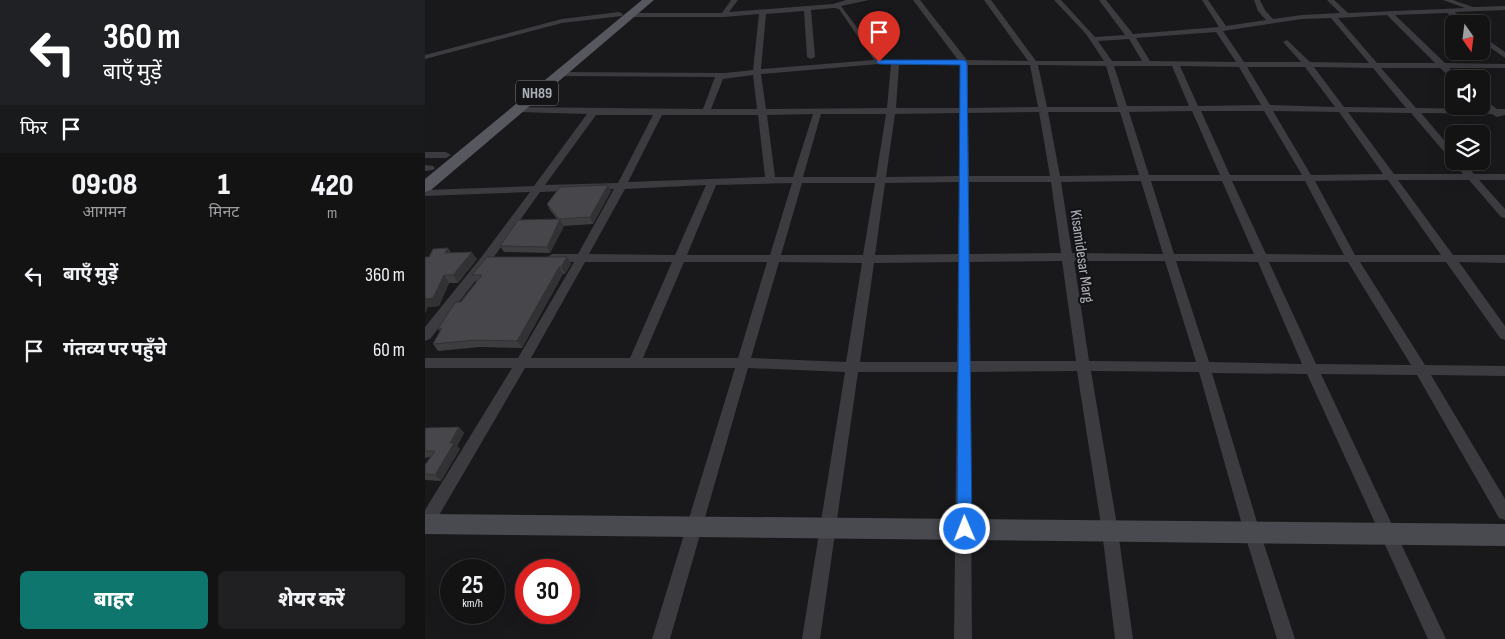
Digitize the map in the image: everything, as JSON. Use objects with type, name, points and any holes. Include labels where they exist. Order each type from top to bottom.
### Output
[{"type":"main road","name":"NH89","points":[[425,187],[559,74],[625,15],[637,0]]},
{"type":"main road","name":"NH89","points":[[427,170],[625,15],[649,0]]},
{"type":"street","points":[[724,15],[735,0]]},
{"type":"street","points":[[785,0],[785,10]]},
{"type":"street","points":[[425,57],[567,20],[625,15],[724,15],[834,6],[846,2],[865,0]]},
{"type":"street","points":[[916,0],[964,62],[965,259],[963,368],[965,529],[963,639]]},
{"type":"street","name":"Kisamidesar Marg","points":[[987,0],[1034,63],[1056,179],[1083,366],[1110,531],[1124,639]]},
{"type":"street","points":[[1057,0],[1075,16],[1094,39],[1109,63],[1147,179],[1252,532],[1286,639]]},
{"type":"street","points":[[1102,0],[1131,38],[1147,63]]},
{"type":"street","points":[[1205,0],[1265,108],[1309,178],[1352,259],[1421,370],[1505,513]]},
{"type":"street","points":[[1257,0],[1262,11],[1272,22]]},
{"type":"street","points":[[1330,0],[1346,15]]},
{"type":"street","points":[[1446,0],[1475,9]]},
{"type":"street","points":[[834,6],[841,8],[879,62]]},
{"type":"street","points":[[807,8],[811,57]]},
{"type":"street","points":[[1094,39],[1131,38],[1221,30],[1302,17],[1505,8]]},
{"type":"street","points":[[1448,10],[1454,15]]},
{"type":"street","points":[[763,12],[757,72],[770,180]]},
{"type":"street","points":[[1389,13],[1446,70]]},
{"type":"street","points":[[1333,16],[1445,148]]},
{"type":"street","points":[[1287,42],[1308,66],[1341,110],[1505,336]]},
{"type":"street","points":[[1490,44],[1505,56]]},
{"type":"street","points":[[559,74],[725,75],[879,62],[1505,66]]},
{"type":"street","points":[[811,639],[853,367],[867,259],[891,111],[895,62]]},
{"type":"street","points":[[1175,64],[1311,368],[1437,639]]},
{"type":"street","points":[[706,112],[718,81],[725,75]]},
{"type":"street","points":[[519,109],[593,112],[762,112],[1265,108],[1505,112]]},
{"type":"street","points":[[1490,108],[1505,121]]},
{"type":"street","points":[[661,639],[818,111]]},
{"type":"street","points":[[425,336],[487,258],[593,112]]},
{"type":"street","points":[[425,524],[522,363],[582,258],[623,184],[659,112]]},
{"type":"street","points":[[425,155],[446,155]]},
{"type":"street","points":[[1465,170],[1505,215]]},
{"type":"street","points":[[425,193],[623,184],[770,180],[1505,177]]},
{"type":"street","points":[[634,363],[713,181]]},
{"type":"street","points":[[544,258],[965,259],[1067,257],[1505,259]]},
{"type":"street","points":[[487,258],[506,258]]},
{"type":"street","points":[[425,363],[743,363],[853,367],[1083,366],[1505,371]]},
{"type":"street","points":[[425,524],[696,525],[1505,535]]},
{"type":"building","points":[[608,185],[590,217],[560,219],[547,247],[500,246],[518,220],[559,219],[547,204],[560,187]]},
{"type":"building","points":[[448,248],[445,253],[472,252],[453,275],[444,275],[433,298],[425,299],[425,257],[429,257],[433,249]]},
{"type":"building","points":[[487,257],[567,257],[561,267],[559,267],[517,341],[475,340],[433,344],[442,328],[438,329],[450,310],[456,302],[461,302],[482,275],[472,275]]},
{"type":"building","points":[[459,427],[450,443],[454,443],[435,475],[425,474],[425,465],[435,451],[425,451],[425,428]]},
{"type":"route","points":[[879,62],[964,62],[965,259],[963,368],[965,529]]}]
